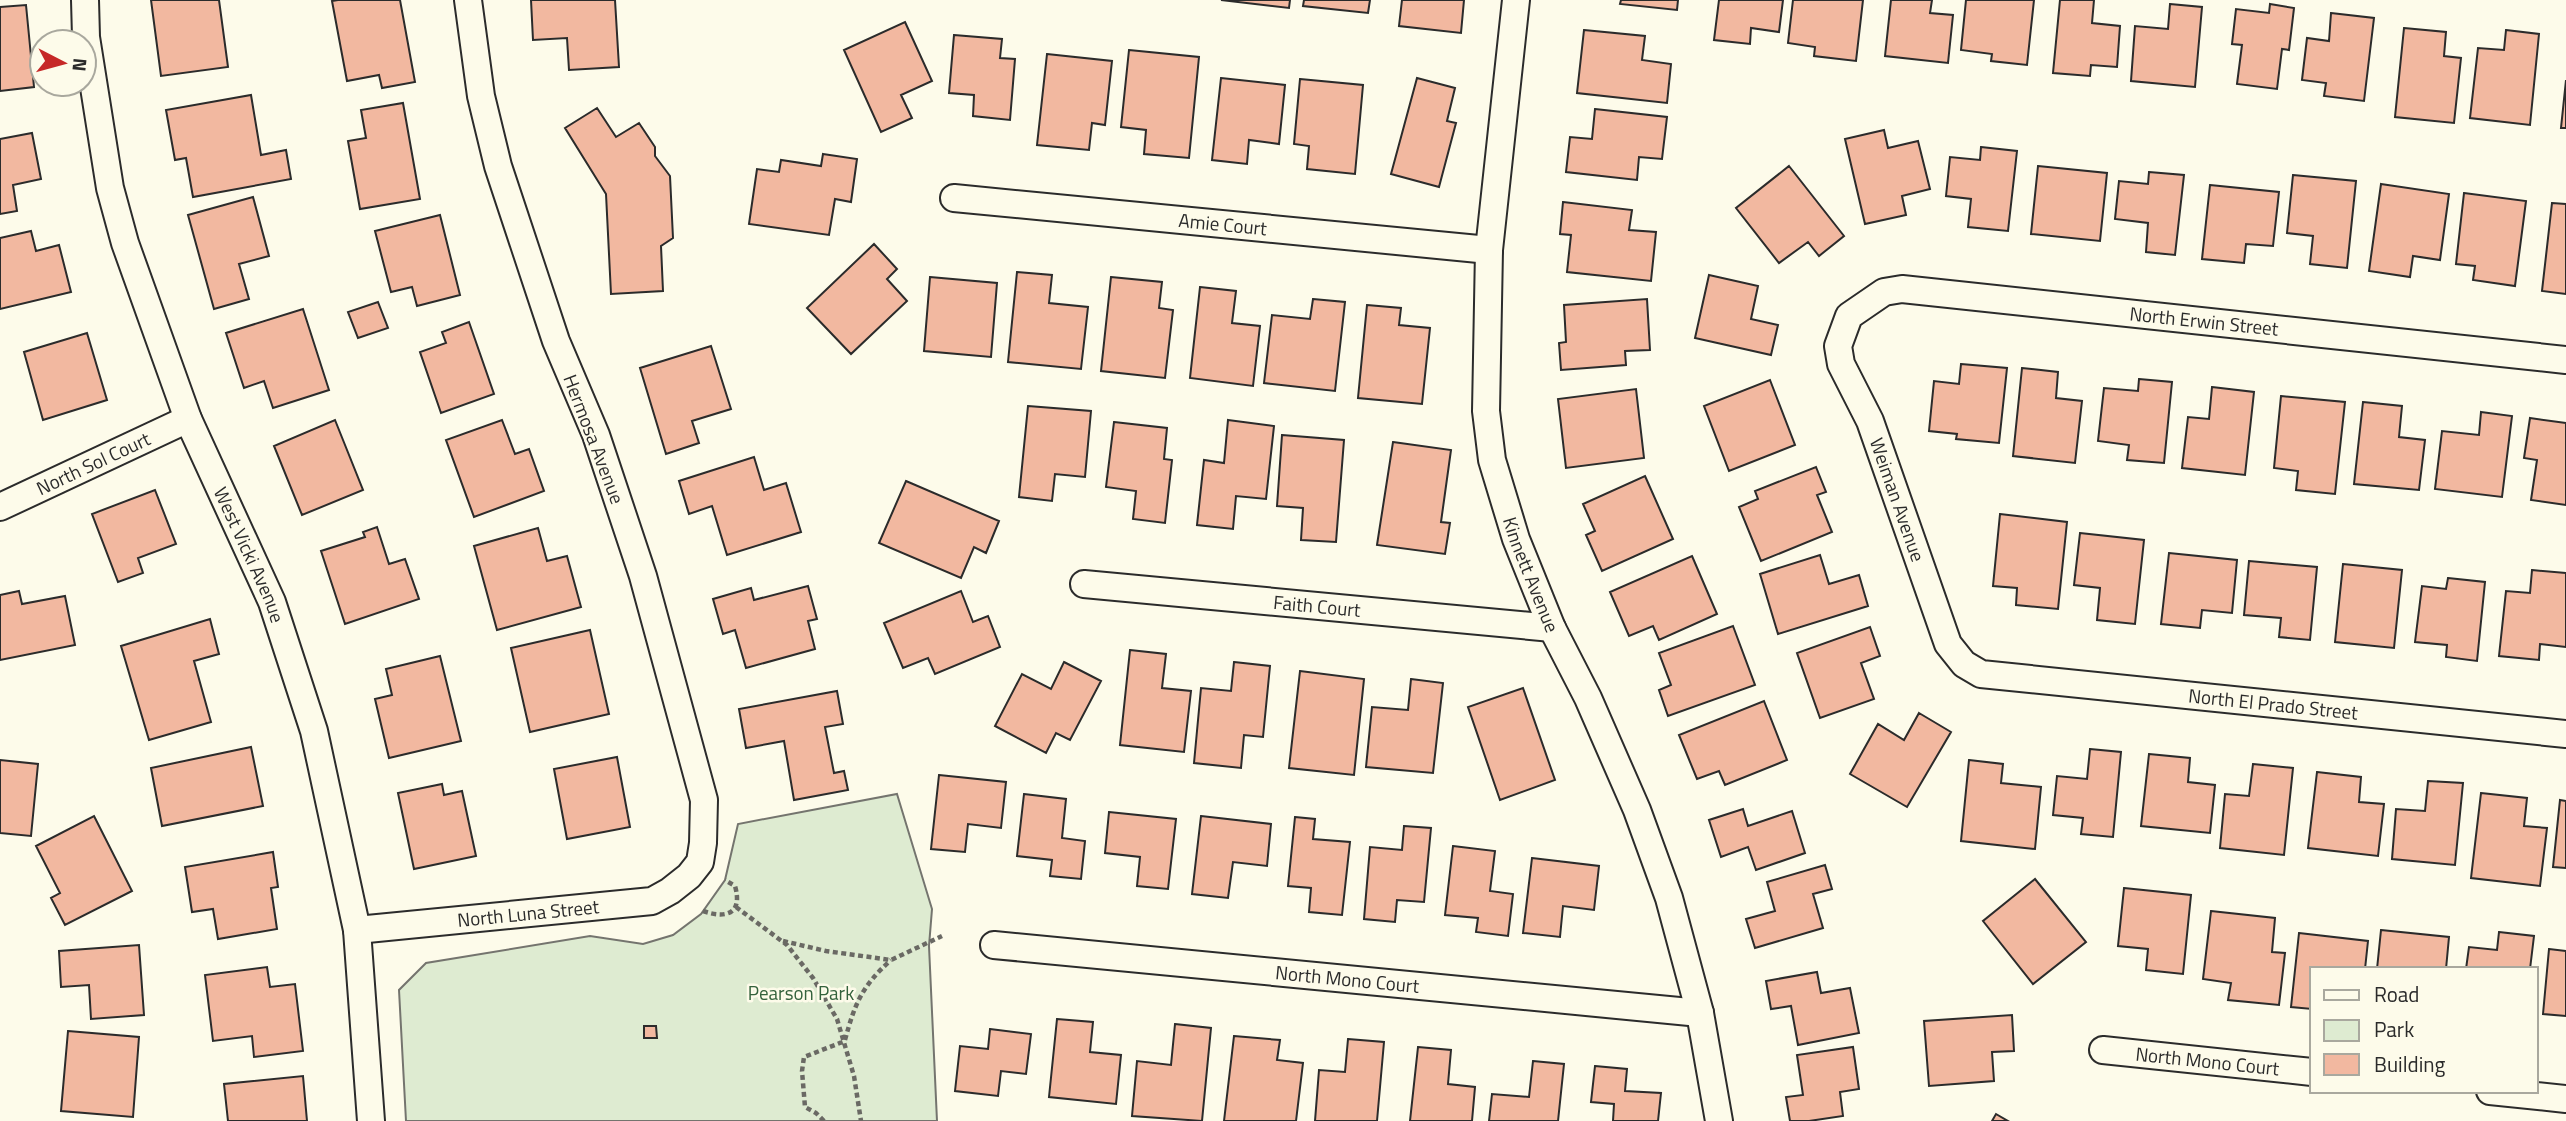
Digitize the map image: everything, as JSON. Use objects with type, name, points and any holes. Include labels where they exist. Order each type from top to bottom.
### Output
[{"type":"street","name":"West Vicki Avenue","points":[[85,0],[86,37],[110,188],[125,243],[188,419],[272,602],[314,731],[357,930],[371,1121]]},
{"type":"street","name":"Hermosa Avenue","points":[[468,0],[481,96],[498,166],[556,341],[596,435],[643,576],[704,800],[700,862],[689,876]]},
{"type":"street","name":"Kinnett Avenue","points":[[1516,0],[1489,250],[1486,411],[1492,460],[1516,540],[1552,628],[1588,698],[1637,810],[1669,898],[1700,1013],[1719,1121]]},
{"type":"street","name":"Amie Court","points":[[954,198],[1489,250]]},
{"type":"street","name":"North Erwin Street","points":[[1849,316],[1884,292],[1902,289],[2566,360]]},
{"type":"street","name":"Weiman Avenue","points":[[1849,316],[1838,346],[1841,364],[1870,421],[1948,643],[1964,664],[1980,674]]},
{"type":"street","name":"North Sol Court","points":[[0,507],[188,419]]},
{"type":"street","name":"Faith Court","points":[[1084,584],[1552,628]]},
{"type":"street","name":"North El Prado Street","points":[[1980,674],[2566,734]]},
{"type":"street","name":"North Luna Street","points":[[357,930],[652,901],[689,876]]},
{"type":"street","name":"North Mono Court","points":[[994,945],[1700,1013]]},
{"type":"street","name":"North Mono Court","points":[[2103,1050],[2310,1072]]},
{"type":"street","points":[[2509,1093],[2566,1099]]},
{"type":"path","points":[[703,911],[718,916],[731,912],[736,907],[738,896],[735,886],[725,880]]},
{"type":"path","points":[[736,907],[782,941],[813,978],[837,1019],[854,1076],[861,1121]]},
{"type":"path","points":[[845,1041],[861,991],[872,978],[891,960],[942,936]]},
{"type":"path","points":[[782,941],[826,951],[891,960]]},
{"type":"path","points":[[824,1121],[805,1107],[802,1071],[804,1057],[845,1041]]},
{"type":"green space","name":"Pearson Park","points":[[897,794],[932,909],[929,946],[937,1121],[406,1121],[399,990],[426,963],[590,936],[643,944],[673,935],[701,914],[725,880],[738,824]]},
{"type":"building","points":[[151,0],[219,0],[228,67],[161,76]]},
{"type":"building","points":[[400,0],[415,82],[382,88],[379,75],[347,81],[332,1]]},
{"type":"building","points":[[531,0],[615,0],[619,67],[569,70],[567,38],[533,40]]},
{"type":"building","points":[[1221,0],[1290,0],[1289,8]]},
{"type":"building","points":[[1304,0],[1370,0],[1368,13],[1303,6]]},
{"type":"building","points":[[1402,0],[1464,0],[1461,33],[1399,26]]},
{"type":"building","points":[[1621,0],[1678,0],[1677,10],[1620,4]]},
{"type":"building","points":[[1719,0],[1783,0],[1779,32],[1751,28],[1750,44],[1714,40]]},
{"type":"building","points":[[1793,0],[1863,0],[1856,61],[1814,56],[1815,47],[1788,43]]},
{"type":"building","points":[[1891,0],[1932,0],[1930,13],[1953,15],[1948,63],[1885,56]]},
{"type":"building","points":[[1966,0],[2034,0],[2027,65],[1991,61],[1992,54],[1961,50]]},
{"type":"building","points":[[2060,0],[2094,0],[2092,23],[2120,26],[2117,67],[2091,65],[2090,76],[2053,73]]},
{"type":"building","points":[[2170,4],[2202,7],[2195,87],[2131,81],[2135,26],[2168,29]]},
{"type":"building","points":[[2270,4],[2294,8],[2289,50],[2282,49],[2277,89],[2237,84],[2242,45],[2232,44],[2236,9],[2269,13]]},
{"type":"building","points":[[26,5],[28,88],[0,91],[0,7]]},
{"type":"building","points":[[2331,13],[2374,18],[2364,101],[2324,96],[2326,83],[2302,80],[2307,38],[2329,41]]},
{"type":"building","points":[[905,22],[932,81],[901,95],[912,118],[881,132],[844,50]]},
{"type":"building","points":[[2404,28],[2446,32],[2444,56],[2461,58],[2454,123],[2395,117]]},
{"type":"building","points":[[1584,30],[1645,36],[1642,60],[1671,64],[1667,103],[1577,93]]},
{"type":"building","points":[[2506,30],[2539,34],[2530,125],[2470,118],[2478,48],[2504,50]]},
{"type":"building","points":[[954,35],[1002,39],[1000,58],[1015,59],[1010,120],[973,116],[974,95],[949,93]]},
{"type":"building","points":[[1129,50],[1199,57],[1189,158],[1144,154],[1146,130],[1121,127]]},
{"type":"building","points":[[1047,54],[1112,61],[1105,125],[1092,123],[1089,150],[1037,145]]},
{"type":"building","points":[[1221,78],[1285,85],[1279,144],[1249,140],[1247,164],[1212,160]]},
{"type":"building","points":[[1417,78],[1455,88],[1447,121],[1456,123],[1439,187],[1391,174]]},
{"type":"building","points":[[1300,79],[1363,85],[1355,174],[1307,169],[1309,146],[1294,144]]},
{"type":"building","points":[[2566,80],[2566,128],[2561,128]]},
{"type":"building","points":[[251,95],[261,155],[286,150],[291,179],[193,197],[186,158],[175,160],[166,110]]},
{"type":"building","points":[[403,103],[420,199],[360,209],[348,141],[366,138],[361,110]]},
{"type":"building","points":[[597,108],[616,137],[639,123],[655,147],[655,156],[670,176],[673,238],[661,246],[663,291],[611,294],[606,194],[565,128]]},
{"type":"building","points":[[1595,109],[1667,117],[1662,159],[1639,157],[1637,180],[1566,172],[1570,137],[1592,139]]},
{"type":"building","points":[[1884,130],[1888,148],[1918,141],[1930,189],[1902,196],[1906,215],[1865,224],[1845,139]]},
{"type":"building","points":[[32,133],[41,179],[13,185],[17,211],[0,214],[0,139]]},
{"type":"building","points":[[1981,147],[2017,151],[2008,231],[1968,227],[1971,199],[1946,196],[1950,157],[1980,160]]},
{"type":"building","points":[[823,154],[857,159],[851,202],[835,199],[829,235],[749,224],[757,169],[779,172],[781,160],[821,166]]},
{"type":"building","points":[[1789,166],[1844,236],[1819,256],[1808,242],[1779,263],[1736,208]]},
{"type":"building","points":[[2038,166],[2107,173],[2100,241],[2031,234]]},
{"type":"building","points":[[2149,172],[2184,175],[2175,255],[2146,252],[2148,223],[2115,219],[2119,181],[2148,184]]},
{"type":"building","points":[[2293,175],[2356,181],[2347,268],[2310,264],[2313,236],[2287,233]]},
{"type":"building","points":[[2381,184],[2449,194],[2440,260],[2413,256],[2410,277],[2369,271]]},
{"type":"building","points":[[2210,185],[2279,192],[2273,246],[2246,244],[2244,263],[2202,259]]},
{"type":"building","points":[[2464,193],[2526,201],[2515,286],[2473,280],[2475,266],[2456,264]]},
{"type":"building","points":[[253,197],[269,256],[239,264],[249,299],[214,309],[188,215]]},
{"type":"building","points":[[1563,202],[1632,210],[1629,230],[1656,232],[1651,281],[1567,272],[1571,235],[1560,234]]},
{"type":"building","points":[[2552,203],[2566,204],[2566,294],[2542,291]]},
{"type":"building","points":[[440,215],[460,295],[417,306],[412,287],[391,292],[375,231]]},
{"type":"building","points":[[31,231],[36,251],[59,245],[71,292],[0,309],[0,238]]},
{"type":"building","points":[[874,244],[897,269],[887,279],[907,301],[851,354],[807,308]]},
{"type":"building","points":[[1017,272],[1052,275],[1049,303],[1088,307],[1081,369],[1008,362]]},
{"type":"building","points":[[1709,275],[1758,286],[1751,319],[1778,325],[1771,355],[1695,338]]},
{"type":"building","points":[[930,277],[997,283],[991,357],[924,351]]},
{"type":"building","points":[[1111,277],[1162,282],[1159,308],[1173,310],[1165,378],[1101,371]]},
{"type":"building","points":[[1200,287],[1236,291],[1232,323],[1260,326],[1253,386],[1190,378]]},
{"type":"building","points":[[1313,299],[1345,302],[1335,391],[1264,383],[1272,315],[1310,319]]},
{"type":"building","points":[[1647,299],[1650,350],[1625,351],[1626,365],[1561,370],[1559,343],[1566,342],[1564,305]]},
{"type":"building","points":[[378,302],[388,328],[358,338],[348,312]]},
{"type":"building","points":[[1367,305],[1401,308],[1399,325],[1430,328],[1422,404],[1358,398]]},
{"type":"building","points":[[303,309],[329,390],[273,408],[264,381],[244,388],[226,333]]},
{"type":"building","points":[[469,322],[494,394],[441,413],[420,352],[446,343],[442,332]]},
{"type":"building","points":[[87,333],[107,400],[43,420],[24,352]]},
{"type":"building","points":[[711,346],[731,409],[692,421],[699,443],[666,454],[640,368]]},
{"type":"building","points":[[1961,364],[2007,368],[1999,443],[1956,439],[1957,434],[1929,431],[1934,381],[1959,384]]},
{"type":"building","points":[[2022,368],[2058,372],[2056,398],[2082,401],[2075,463],[2013,456]]},
{"type":"building","points":[[2139,379],[2172,382],[2164,463],[2127,460],[2129,445],[2098,441],[2104,388],[2138,391]]},
{"type":"building","points":[[1770,380],[1795,445],[1729,471],[1704,406]]},
{"type":"building","points":[[2212,387],[2254,392],[2245,475],[2182,468],[2188,417],[2209,419]]},
{"type":"building","points":[[1636,389],[1644,458],[1566,468],[1558,399]]},
{"type":"building","points":[[2281,396],[2345,402],[2335,494],[2296,490],[2298,471],[2274,468]]},
{"type":"building","points":[[2363,402],[2402,406],[2399,437],[2425,440],[2419,490],[2354,484]]},
{"type":"building","points":[[1028,406],[1091,411],[1085,477],[1055,474],[1052,501],[1019,497]]},
{"type":"building","points":[[2481,412],[2512,416],[2502,497],[2435,489],[2442,431],[2479,435]]},
{"type":"building","points":[[2530,418],[2566,423],[2566,505],[2531,500],[2537,460],[2524,458]]},
{"type":"building","points":[[335,420],[363,490],[302,515],[274,446]]},
{"type":"building","points":[[502,420],[515,454],[529,449],[544,491],[474,517],[446,440]]},
{"type":"building","points":[[1228,420],[1274,426],[1266,499],[1236,496],[1233,529],[1197,525],[1204,460],[1224,463]]},
{"type":"building","points":[[1114,422],[1167,428],[1164,459],[1172,460],[1165,523],[1133,519],[1136,491],[1106,487]]},
{"type":"building","points":[[1282,435],[1344,440],[1336,542],[1301,540],[1303,508],[1277,506]]},
{"type":"building","points":[[1393,442],[1451,450],[1441,522],[1450,523],[1445,554],[1377,545]]},
{"type":"building","points":[[754,457],[764,490],[786,483],[801,532],[727,555],[712,506],[689,514],[679,481]]},
{"type":"building","points":[[1816,467],[1826,492],[1817,495],[1832,532],[1761,561],[1739,507],[1758,499],[1755,491]]},
{"type":"building","points":[[1645,476],[1673,539],[1602,571],[1586,535],[1595,531],[1583,504]]},
{"type":"building","points":[[906,481],[999,521],[986,553],[974,547],[961,578],[879,543]]},
{"type":"building","points":[[155,490],[176,544],[138,558],[143,573],[118,582],[92,514]]},
{"type":"building","points":[[2000,514],[2067,522],[2058,609],[2016,605],[2017,588],[1993,586]]},
{"type":"building","points":[[377,527],[389,564],[405,559],[419,599],[345,624],[321,551],[365,537],[363,532]]},
{"type":"building","points":[[538,528],[547,561],[567,556],[581,607],[497,630],[474,546]]},
{"type":"building","points":[[2080,533],[2144,540],[2135,624],[2097,620],[2100,588],[2074,585]]},
{"type":"building","points":[[2169,553],[2237,560],[2232,613],[2202,610],[2200,628],[2161,624]]},
{"type":"building","points":[[1820,555],[1829,584],[1859,575],[1868,606],[1778,634],[1760,574]]},
{"type":"building","points":[[1692,556],[1717,614],[1659,640],[1653,626],[1629,636],[1610,592]]},
{"type":"building","points":[[2249,561],[2317,567],[2310,640],[2279,637],[2281,618],[2244,615]]},
{"type":"building","points":[[2343,564],[2402,570],[2394,648],[2335,642]]},
{"type":"building","points":[[2532,570],[2566,573],[2566,647],[2540,644],[2539,660],[2499,656],[2506,591],[2530,593]]},
{"type":"building","points":[[2448,578],[2485,582],[2477,661],[2446,657],[2447,645],[2415,642],[2422,586],[2446,589]]},
{"type":"building","points":[[808,586],[817,619],[808,621],[815,649],[746,668],[735,630],[723,634],[713,599],[751,588],[754,600]]},
{"type":"building","points":[[19,591],[22,604],[65,596],[75,645],[0,660],[0,595]]},
{"type":"building","points":[[961,591],[973,622],[988,616],[1000,647],[935,674],[928,658],[903,668],[884,623]]},
{"type":"building","points":[[210,619],[219,654],[194,661],[211,722],[149,740],[121,646]]},
{"type":"building","points":[[1733,626],[1755,685],[1668,716],[1659,690],[1671,685],[1659,653]]},
{"type":"building","points":[[1870,627],[1880,656],[1861,663],[1874,699],[1820,718],[1797,653]]},
{"type":"building","points":[[590,630],[609,714],[530,732],[511,648]]},
{"type":"building","points":[[1130,650],[1166,654],[1162,688],[1191,691],[1184,752],[1120,745]]},
{"type":"building","points":[[440,656],[461,741],[389,758],[375,699],[392,695],[386,669]]},
{"type":"building","points":[[1064,662],[1101,681],[1070,740],[1056,733],[1046,753],[995,726],[1022,674],[1051,689]]},
{"type":"building","points":[[1234,662],[1270,666],[1263,737],[1244,735],[1241,768],[1194,763],[1201,688],[1231,691]]},
{"type":"building","points":[[1300,671],[1364,679],[1354,775],[1289,768]]},
{"type":"building","points":[[1411,679],[1443,683],[1433,773],[1366,767],[1372,707],[1408,710]]},
{"type":"building","points":[[1523,688],[1555,780],[1500,800],[1468,707]]},
{"type":"building","points":[[837,691],[843,724],[825,727],[834,773],[844,771],[848,790],[794,800],[784,741],[746,748],[739,709]]},
{"type":"building","points":[[1764,701],[1787,760],[1725,785],[1719,771],[1697,779],[1679,735]]},
{"type":"building","points":[[1919,713],[1951,732],[1907,807],[1850,774],[1878,724],[1904,740]]},
{"type":"building","points":[[251,747],[263,806],[162,826],[151,768]]},
{"type":"building","points":[[2090,749],[2121,752],[2113,837],[2081,834],[2083,818],[2053,815],[2057,776],[2087,779]]},
{"type":"building","points":[[2149,754],[2190,758],[2188,782],[2215,785],[2210,833],[2141,826]]},
{"type":"building","points":[[617,757],[630,827],[567,839],[554,769]]},
{"type":"building","points":[[0,760],[38,764],[31,836],[0,833]]},
{"type":"building","points":[[1969,760],[2003,764],[2001,783],[2041,787],[2035,849],[1961,841]]},
{"type":"building","points":[[2253,764],[2293,768],[2284,855],[2220,848],[2225,794],[2249,796]]},
{"type":"building","points":[[2317,772],[2361,777],[2359,802],[2384,804],[2378,856],[2308,848]]},
{"type":"building","points":[[939,775],[1006,782],[1001,828],[968,824],[965,852],[931,849]]},
{"type":"building","points":[[2428,781],[2463,783],[2455,865],[2392,859],[2396,809],[2425,811]]},
{"type":"building","points":[[442,784],[444,795],[462,791],[476,856],[414,869],[398,793]]},
{"type":"building","points":[[2481,793],[2527,798],[2524,826],[2547,828],[2540,886],[2471,878]]},
{"type":"building","points":[[1024,794],[1066,799],[1062,838],[1085,841],[1081,879],[1050,876],[1052,860],[1017,856]]},
{"type":"building","points":[[2560,800],[2566,801],[2566,868],[2553,867]]},
{"type":"building","points":[[1743,809],[1748,826],[1792,811],[1805,853],[1756,870],[1748,847],[1721,857],[1709,820]]},
{"type":"building","points":[[1109,812],[1176,819],[1168,889],[1137,886],[1140,857],[1105,853]]},
{"type":"building","points":[[94,816],[132,891],[65,925],[51,898],[60,893],[36,846]]},
{"type":"building","points":[[1201,816],[1271,824],[1267,866],[1233,862],[1228,898],[1192,894]]},
{"type":"building","points":[[1295,817],[1315,819],[1313,839],[1350,842],[1342,915],[1309,912],[1311,888],[1288,886]]},
{"type":"building","points":[[1404,826],[1431,828],[1424,902],[1397,900],[1395,922],[1364,919],[1370,847],[1402,850]]},
{"type":"building","points":[[1453,846],[1495,851],[1490,891],[1513,894],[1508,936],[1476,932],[1478,918],[1445,915]]},
{"type":"building","points":[[273,852],[278,887],[271,888],[277,929],[218,939],[213,909],[192,912],[185,867]]},
{"type":"building","points":[[1532,858],[1599,866],[1594,910],[1563,906],[1560,937],[1523,933]]},
{"type":"building","points":[[1825,865],[1832,889],[1813,894],[1823,928],[1755,948],[1746,919],[1775,911],[1767,882]]},
{"type":"building","points":[[2035,879],[2086,942],[2033,984],[1983,921]]},
{"type":"building","points":[[2124,888],[2191,895],[2183,974],[2146,970],[2148,949],[2118,946]]},
{"type":"building","points":[[2211,911],[2275,918],[2272,952],[2285,953],[2279,1005],[2228,1000],[2231,983],[2203,979]]},
{"type":"building","points":[[2381,930],[2449,937],[2446,967],[2377,967]]},
{"type":"building","points":[[2499,932],[2534,936],[2530,967],[2466,967],[2469,947],[2497,950]]},
{"type":"building","points":[[2299,933],[2368,941],[2365,967],[2310,967],[2310,1009],[2291,1007]]},
{"type":"building","points":[[139,945],[144,1015],[91,1019],[89,985],[61,987],[59,951]]},
{"type":"building","points":[[2549,949],[2566,951],[2566,1016],[2543,1014]]},
{"type":"building","points":[[267,967],[270,987],[295,984],[303,1051],[254,1057],[252,1036],[213,1041],[205,975]]},
{"type":"building","points":[[1817,972],[1821,993],[1850,988],[1859,1033],[1798,1045],[1791,1006],[1771,1009],[1766,981]]},
{"type":"building","points":[[2012,1015],[2014,1051],[1992,1052],[1994,1081],[1929,1086],[1924,1021]]},
{"type":"building","points":[[1057,1019],[1093,1022],[1090,1052],[1121,1055],[1116,1104],[1049,1097]]},
{"type":"building","points":[[1175,1024],[1211,1028],[1202,1121],[1132,1116],[1137,1061],[1171,1065]]},
{"type":"building","points":[[644,1026],[656,1026],[657,1038],[644,1038]]},
{"type":"building","points":[[990,1029],[1031,1034],[1026,1074],[1001,1071],[998,1096],[955,1091],[960,1046],[988,1049]]},
{"type":"building","points":[[68,1031],[139,1037],[133,1117],[61,1111]]},
{"type":"building","points":[[1234,1036],[1280,1040],[1277,1060],[1303,1063],[1296,1121],[1224,1121]]},
{"type":"building","points":[[1348,1039],[1384,1042],[1377,1121],[1315,1121],[1319,1070],[1345,1072]]},
{"type":"building","points":[[1418,1047],[1451,1050],[1448,1084],[1475,1087],[1472,1121],[1410,1121]]},
{"type":"building","points":[[1853,1047],[1859,1089],[1840,1092],[1843,1116],[1790,1121],[1786,1097],[1803,1095],[1797,1055]]},
{"type":"building","points":[[1533,1061],[1564,1064],[1558,1121],[1489,1121],[1492,1094],[1529,1097]]},
{"type":"building","points":[[1595,1066],[1627,1069],[1625,1091],[1661,1093],[1658,1121],[1613,1121],[1614,1104],[1591,1102]]},
{"type":"building","points":[[303,1076],[307,1121],[228,1121],[224,1084]]},
{"type":"building","points":[[1996,1114],[2008,1121],[1992,1121]]}]
